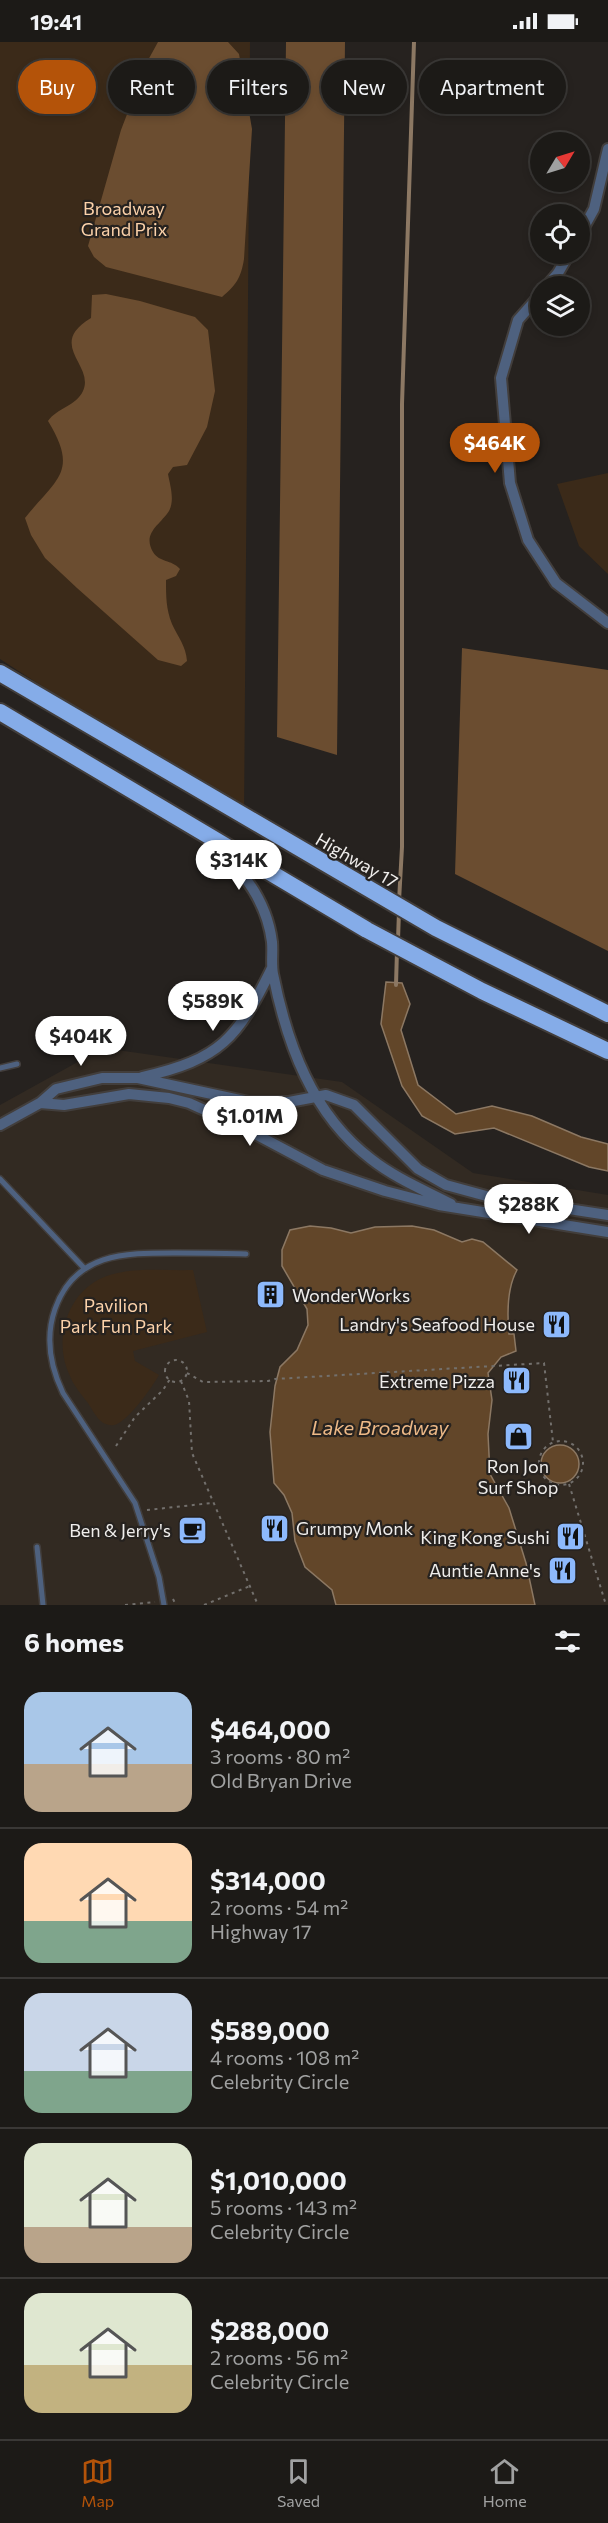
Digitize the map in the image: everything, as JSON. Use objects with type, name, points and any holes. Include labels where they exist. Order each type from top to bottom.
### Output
[{"type":"highway","name":"Highway 17","points":[[0,673],[364,888],[436,928],[608,1014]]},
{"type":"highway","points":[[0,712],[436,968],[608,1051]]},
{"type":"street","points":[[590,216],[594,209],[608,149]]},
{"type":"street","points":[[530,307],[518,321],[501,378],[510,483],[528,540],[556,583],[608,623]]},
{"type":"street","points":[[190,825],[231,860],[249,881],[265,914],[272,942],[272,967],[281,1016],[297,1061],[324,1110],[338,1129],[370,1159],[456,1207]]},
{"type":"street","points":[[138,1078],[178,1069],[215,1050],[235,1031],[252,1008],[272,967]]},
{"type":"street","points":[[0,1125],[39,1103],[56,1089],[102,1078],[138,1078],[249,1102],[289,1102],[326,1095],[354,1105],[418,1169],[446,1185],[490,1197],[608,1215]]},
{"type":"street","points":[[39,1103],[64,1105],[129,1094],[169,1098],[189,1103],[240,1126],[323,1170],[424,1202],[608,1232]]},
{"type":"lane","points":[[0,1068],[17,1064]]},
{"type":"lane","points":[[0,1179],[85,1269]]},
{"type":"lane","points":[[163,1603],[159,1577],[139,1511],[115,1470],[63,1393],[54,1374],[50,1357],[51,1323],[64,1290],[85,1269],[103,1260],[125,1253],[246,1254]]},
{"type":"lane","points":[[37,1547],[43,1605]]},
{"type":"path","points":[[170,1379],[166,1370],[171,1361],[181,1361],[186,1366],[187,1373],[181,1381]]},
{"type":"path","points":[[187,1373],[203,1382],[268,1381],[544,1363],[553,1442]]},
{"type":"path","points":[[170,1379],[181,1381]]},
{"type":"path","points":[[116,1446],[135,1417],[163,1390],[170,1379]]},
{"type":"path","points":[[181,1381],[189,1401],[192,1453],[258,1605]]},
{"type":"path","points":[[553,1442],[568,1442],[580,1452],[583,1459],[580,1474],[569,1484],[555,1485],[543,1478],[540,1471],[538,1464],[542,1451],[553,1442]]},
{"type":"path","points":[[569,1484],[606,1605]]},
{"type":"path","points":[[139,1511],[212,1503]]},
{"type":"path","points":[[204,1605],[250,1586]]},
{"type":"path","points":[[125,1605],[163,1603],[174,1599],[176,1605]]},
{"type":"shaded area","points":[[103,1048],[342,1082],[473,1173],[608,1195],[608,1605],[0,1605],[0,1105]]},
{"type":"green space","name":"Broadway Grand Prix","points":[[0,42],[250,42],[250,60],[207,60],[207,114],[249,114],[244,817],[0,659]]},
{"type":"green space","points":[[158,42],[228,42],[239,54],[240,60],[207,60],[207,114],[249,114],[252,129],[244,259],[237,281],[222,297],[106,267],[94,257],[88,246],[127,114],[195,114],[195,60],[148,60]]},
{"type":"green space","points":[[286,42],[345,42],[345,60],[321,60],[321,114],[344,114],[337,755],[277,737],[285,114],[309,114],[309,60],[286,60]]},
{"type":"green space","points":[[106,294],[195,317],[208,330],[215,391],[207,427],[187,465],[173,467],[168,474],[172,492],[171,507],[151,534],[150,540],[150,545],[156,555],[180,569],[176,576],[166,580],[166,586],[170,618],[187,661],[181,666],[158,660],[45,558],[31,535],[25,518],[60,474],[63,464],[62,452],[48,421],[76,400],[83,391],[85,382],[83,372],[72,346],[72,337],[78,328],[91,318],[92,295]]},
{"type":"green space","points":[[608,473],[608,574],[579,546],[557,484]]},
{"type":"green space","points":[[462,648],[608,670],[608,951],[455,874]]},
{"type":"green space","name":"Pavilion Park Fun Park","points":[[135,1270],[193,1270],[207,1332],[133,1351],[135,1361],[159,1375],[146,1395],[126,1418],[114,1425],[105,1424],[98,1418],[76,1387],[65,1363],[63,1334],[72,1307],[79,1295],[90,1285],[112,1274]]},
{"type":"water","points":[[386,982],[402,983],[410,1004],[401,1030],[418,1085],[456,1114],[492,1106],[532,1116],[581,1137],[608,1144],[608,1171],[589,1167],[494,1128],[455,1134],[422,1116],[402,1086],[381,1024]]},
{"type":"water","name":"Lake Broadway","points":[[310,1226],[351,1233],[375,1227],[412,1226],[434,1230],[462,1242],[472,1239],[483,1242],[517,1270],[511,1285],[508,1309],[509,1334],[514,1334],[516,1351],[501,1357],[488,1373],[492,1400],[488,1434],[490,1474],[509,1508],[526,1563],[535,1605],[336,1605],[332,1590],[305,1567],[295,1541],[292,1513],[284,1495],[274,1483],[270,1432],[275,1386],[280,1367],[297,1350],[308,1325],[307,1309],[282,1266],[282,1250],[290,1230]]},
{"type":"water","points":[[560,1445],[573,1451],[579,1464],[573,1477],[560,1483],[547,1477],[541,1464],[547,1451]]},
{"type":"waterway","points":[[399,901],[402,847],[402,404],[414,42]]},
{"type":"waterway","points":[[398,940],[399,911]]},
{"type":"waterway","points":[[396,985],[397,950]]},
{"type":"place","name":"WonderWorks","points":[[271,1295]]},
{"type":"place","name":"Landry's Seafood House","points":[[556,1324]]},
{"type":"place","name":"Extreme Pizza","points":[[516,1381]]},
{"type":"place","name":"Ron Jon Surf Shop","points":[[518,1437]]},
{"type":"place","name":"Grumpy Monk","points":[[275,1528]]},
{"type":"place","name":"Ben & Jerry's","points":[[192,1530]]},
{"type":"place","name":"King Kong Sushi","points":[[571,1537]]},
{"type":"place","name":"Auntie Anne's","points":[[562,1570]]}]
